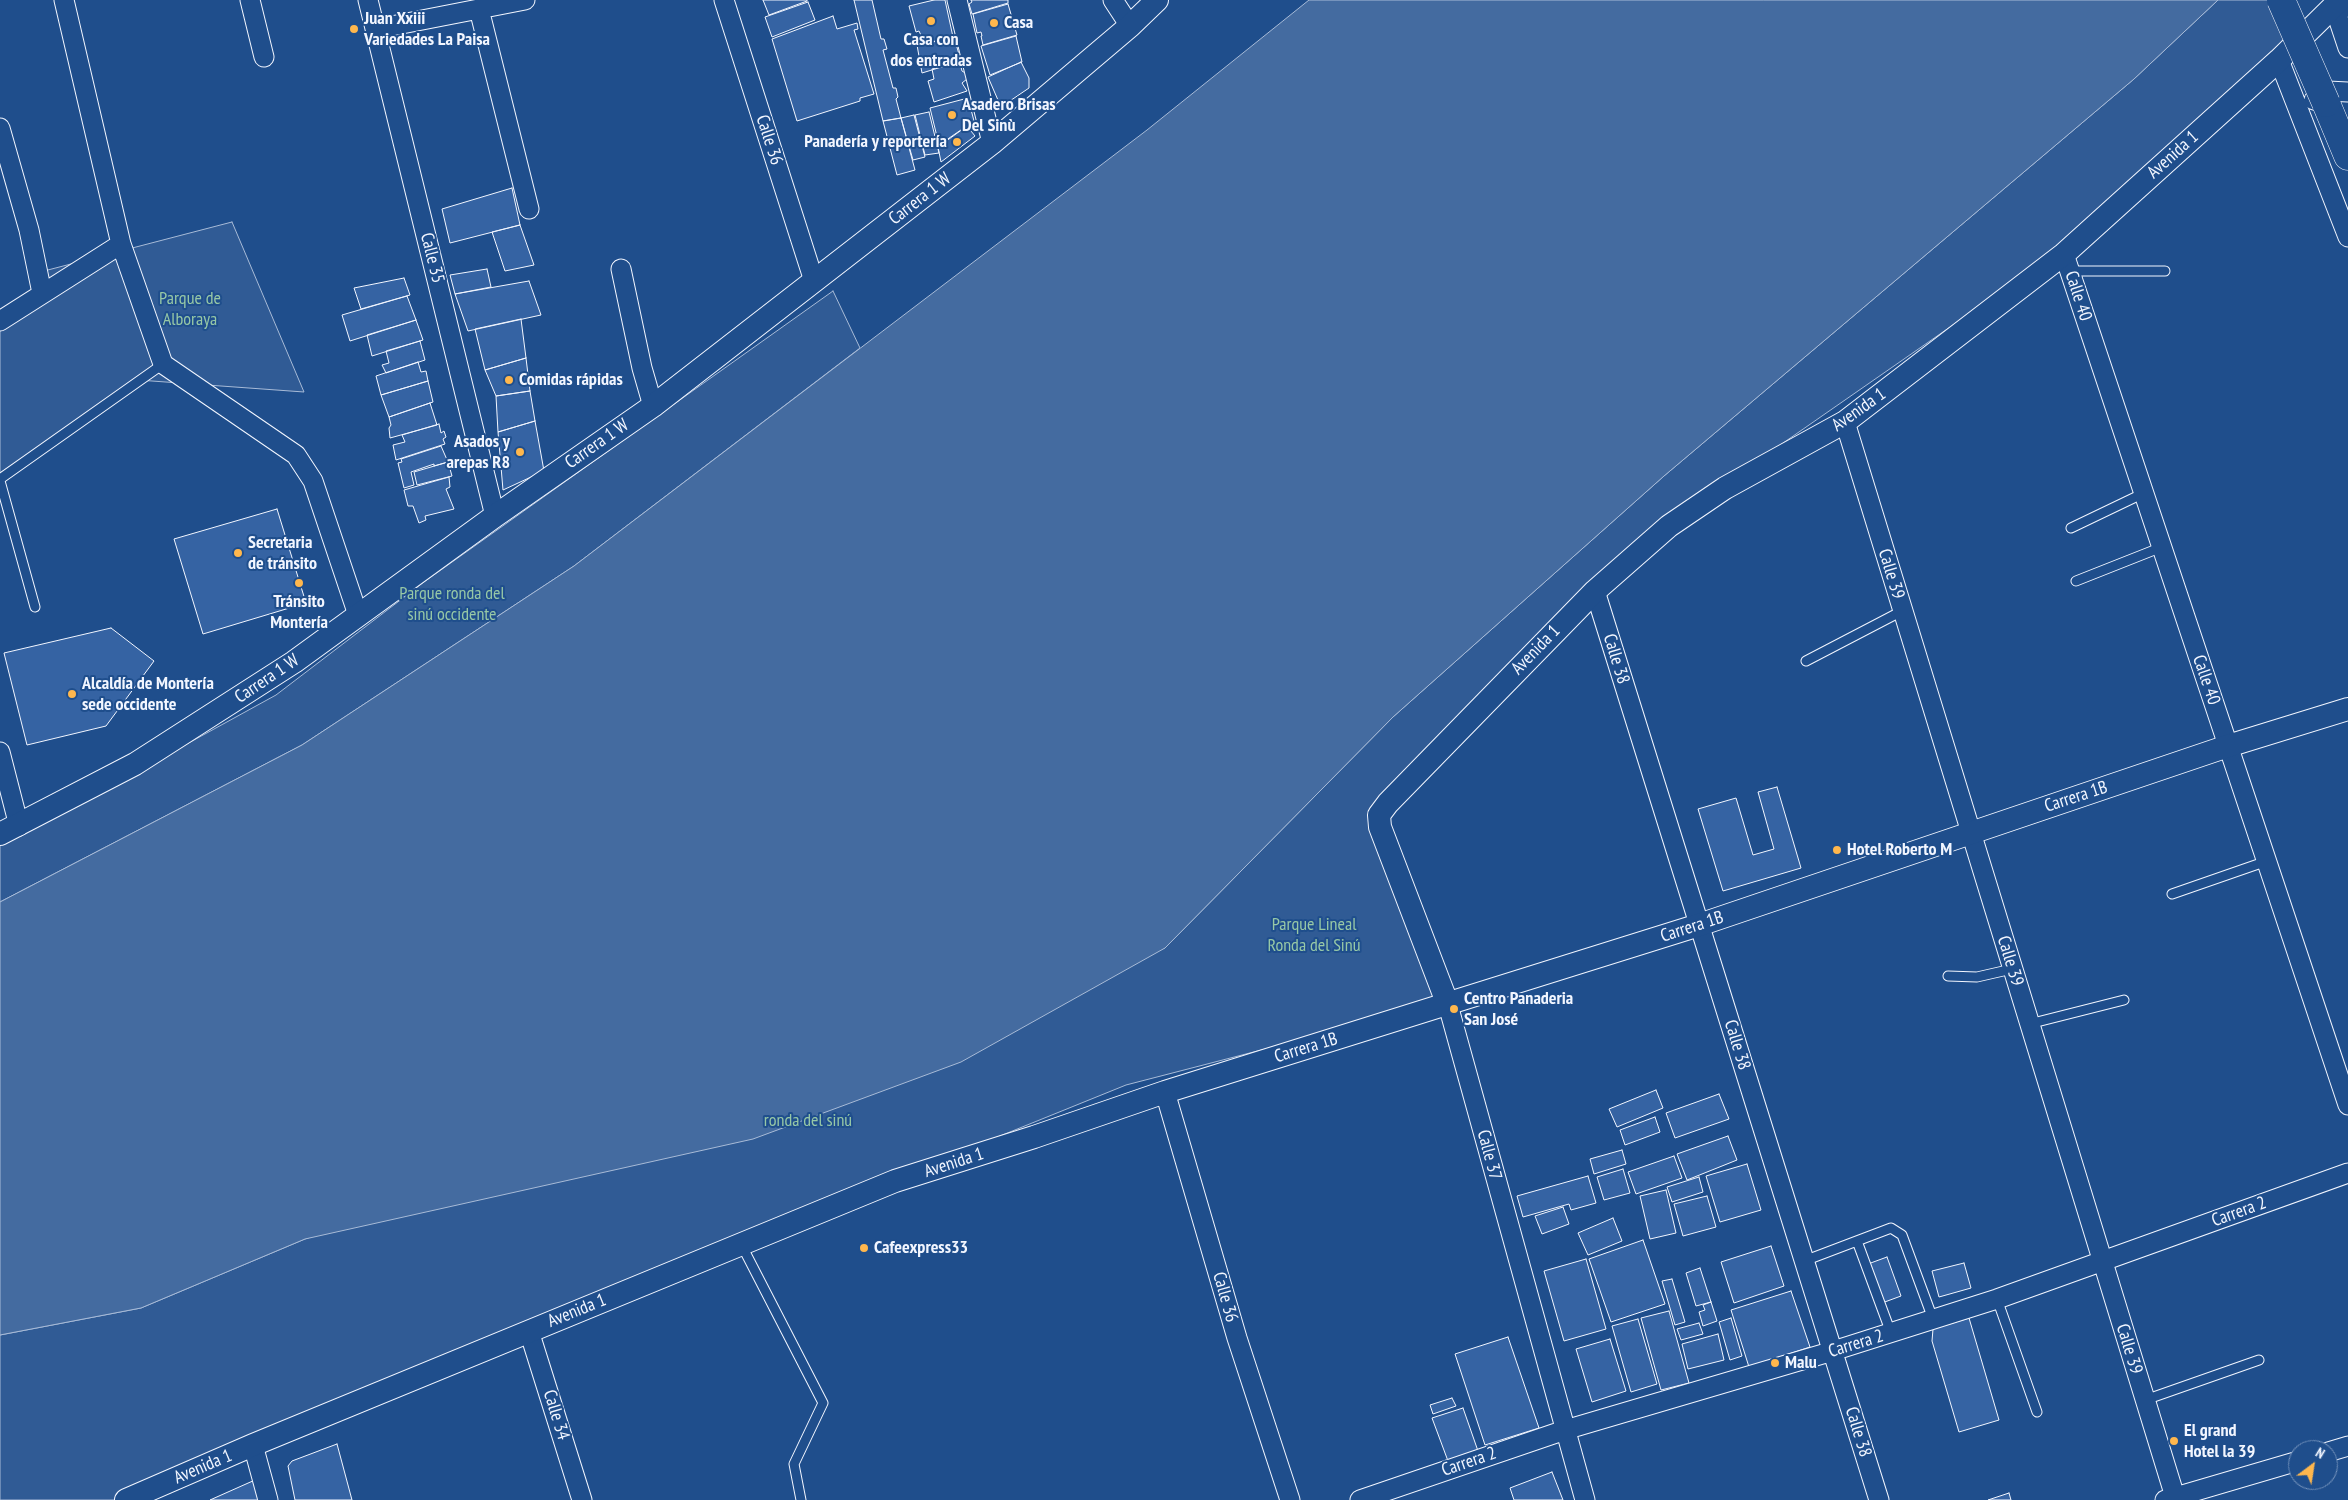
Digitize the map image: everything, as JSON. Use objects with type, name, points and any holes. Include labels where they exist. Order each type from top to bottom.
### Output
[{"type":"main road","points":[[2281,0],[2337,98],[2348,156]]},
{"type":"street","points":[[64,0],[121,244],[163,364],[296,455],[313,481],[358,615]]},
{"type":"street","points":[[250,0],[264,57]]},
{"type":"street","name":"Calle 35","points":[[368,0],[495,516]]},
{"type":"street","points":[[376,29],[525,0]]},
{"type":"street","name":"Calle 36","points":[[724,0],[814,281]]},
{"type":"street","points":[[957,0],[992,143]]},
{"type":"street","points":[[1113,0],[1130,26]]},
{"type":"street","name":"Carrera 1 W","points":[[10,830],[135,764],[294,662],[495,516],[652,406],[992,143],[1130,26],[1156,0]]},
{"type":"street","points":[[2340,0],[2338,18],[2348,48]]},
{"type":"street","name":"Avenida 1","points":[[1379,815],[1434,755],[1595,591],[1669,526],[1725,488],[1845,422],[2067,263],[2340,0]]},
{"type":"street","points":[[479,10],[529,209]]},
{"type":"street","points":[[2278,60],[2348,237]]},
{"type":"street","points":[[2302,118],[2312,101],[2328,91],[2337,98]]},
{"type":"street","points":[[0,128],[29,230],[42,293]]},
{"type":"street","points":[[0,321],[121,244]]},
{"type":"street","name":"Calle 40","points":[[2067,263],[2348,1105]]},
{"type":"street","points":[[621,268],[652,406]]},
{"type":"street","name":"Calle 39","points":[[1845,422],[2145,1400],[2172,1499]]},
{"type":"street","name":"Calle 38","points":[[1595,591],[1879,1500]]},
{"type":"street","name":"Carrera 1B","points":[[1034,1137],[1165,1092],[1700,925],[1970,832],[2348,708]]},
{"type":"street","points":[[0,752],[10,830]]},
{"type":"street","name":"Calle 37","points":[[1379,815],[1380,827],[1448,1005],[1585,1500]]},
{"type":"street","name":"Calle 36","points":[[1165,1092],[1237,1338],[1290,1500]]},
{"type":"street","name":"Avenida 1","points":[[126,1500],[253,1445],[895,1181],[1034,1137]]},
{"type":"street","name":"Carrera 2","points":[[1360,1500],[1565,1430],[1833,1351],[1997,1299],[2348,1173]]},
{"type":"street","name":"Calle 34","points":[[530,1331],[582,1500]]},
{"type":"street","points":[[253,1445],[268,1500]]},
{"type":"street","points":[[2172,1499],[2288,1464]]},
{"type":"lane","points":[[2067,263],[2164,271]]},
{"type":"lane","points":[[35,607],[0,480],[163,364]]},
{"type":"lane","points":[[2071,528],[2144,493]]},
{"type":"lane","points":[[2076,581],[2162,547]]},
{"type":"lane","points":[[1806,660],[1902,611]]},
{"type":"lane","points":[[2172,894],[2266,861]]},
{"type":"lane","points":[[1948,976],[1977,977],[2012,969]]},
{"type":"lane","points":[[2029,1024],[2124,1000]]},
{"type":"lane","points":[[1804,1261],[1891,1228],[1902,1235],[1934,1318]]},
{"type":"lane","points":[[1857,1241],[1891,1333]]},
{"type":"lane","points":[[741,1244],[823,1403],[794,1464],[801,1500]]},
{"type":"lane","points":[[1997,1299],[2037,1412]]},
{"type":"lane","points":[[2145,1400],[2259,1360]]},
{"type":"shaded area","points":[[1309,0],[2218,0],[2134,79],[1664,476],[1393,717],[1165,948],[961,1062],[753,1139],[305,1239],[141,1308],[0,1335],[0,902],[302,745],[574,566],[1147,130]]},
{"type":"shaded area","name":"Parque Lineal Ronda del Sinú","points":[[2218,0],[2279,0],[2291,33],[2058,252],[1691,507],[1376,811],[1443,1003],[1126,1085],[528,1327],[120,1500],[0,1500],[0,1335],[141,1308],[305,1239],[1165,948],[1393,717],[1664,476],[2134,79]]},
{"type":"shaded area","name":"Parque de Alboraya","points":[[232,222],[304,392],[138,380],[0,473],[0,324],[36,293],[44,271]]},
{"type":"shaded area","points":[[833,291],[860,348],[574,566],[302,745],[0,902],[0,843],[21,835],[276,695],[424,582]]},
{"type":"building","points":[[763,0],[807,0],[807,1],[769,15]]},
{"type":"building","points":[[854,0],[872,0],[881,39],[884,39],[887,49],[883,50],[893,88],[896,88],[898,97],[896,99],[901,118],[883,121]]},
{"type":"building","name":"Casa con dos entradas","points":[[934,0],[945,0],[953,37],[925,44],[919,31],[916,32],[909,6]]},
{"type":"building","name":"Casa","points":[[971,0],[1008,0],[1008,3],[972,14],[969,4],[972,2]]},
{"type":"building","points":[[808,2],[815,20],[772,37],[765,17]]},
{"type":"building","name":"Casa","points":[[1008,4],[1017,35],[983,45],[981,32],[977,33],[973,14]]},
{"type":"building","points":[[833,16],[837,29],[857,23],[858,29],[854,30],[874,94],[860,98],[860,101],[797,121],[772,39]]},
{"type":"building","name":"Casa","points":[[1016,36],[1022,62],[990,75],[981,46]]},
{"type":"building","name":"Casa","points":[[954,37],[961,61],[922,73],[917,45]]},
{"type":"building","name":"Casa","points":[[960,62],[964,65],[961,67],[962,71],[967,74],[967,79],[962,83],[967,91],[934,102],[928,81],[934,79],[932,69]]},
{"type":"building","points":[[1021,62],[1029,78],[1029,88],[1001,107],[988,77]]},
{"type":"building","name":"Asadero Brisas Del Sinù","points":[[968,98],[974,121],[939,145],[930,108]]},
{"type":"building","points":[[929,112],[939,153],[925,155],[915,115]]},
{"type":"building","points":[[914,115],[925,157],[913,160],[901,118]]},
{"type":"building","points":[[901,118],[915,170],[897,175],[883,121]]},
{"type":"building","name":"Panadería y reportería","points":[[967,126],[975,136],[941,162],[938,147]]},
{"type":"building","points":[[512,188],[520,225],[450,243],[442,209]]},
{"type":"building","points":[[520,225],[534,265],[505,271],[492,232]]},
{"type":"building","points":[[487,269],[491,287],[455,294],[450,275]]},
{"type":"building","points":[[404,278],[410,295],[361,309],[354,288]]},
{"type":"building","points":[[529,281],[541,315],[468,331],[455,294]]},
{"type":"building","points":[[407,296],[416,320],[350,341],[342,315]]},
{"type":"building","points":[[521,319],[526,358],[485,370],[475,329]]},
{"type":"building","points":[[416,320],[423,340],[372,356],[367,335]]},
{"type":"building","points":[[420,341],[425,360],[386,373],[382,365],[389,363],[386,351]]},
{"type":"building","name":"Comidas rápidas","points":[[526,358],[530,391],[496,396],[485,370]]},
{"type":"building","points":[[418,362],[421,372],[426,371],[428,381],[381,395],[376,376]]},
{"type":"building","points":[[428,381],[433,402],[389,417],[381,395]]},
{"type":"building","points":[[530,391],[535,421],[498,432],[496,396]]},
{"type":"building","points":[[430,403],[437,425],[390,438],[389,428],[391,425],[389,417]]},
{"type":"building","name":"Asados y arepas R8","points":[[535,421],[544,471],[503,490],[498,432]]},
{"type":"building","points":[[439,424],[441,433],[444,431],[446,437],[443,439],[445,444],[396,460],[393,445],[405,442],[402,435]]},
{"type":"building","points":[[441,446],[448,462],[434,466],[434,464],[411,472],[414,485],[404,488],[398,463],[402,462],[401,459]]},
{"type":"building","points":[[448,462],[452,476],[417,485],[414,472]]},
{"type":"building","points":[[449,477],[450,487],[446,489],[454,509],[425,516],[426,520],[419,523],[413,506],[408,506],[404,490]]},
{"type":"building","points":[[277,509],[306,603],[203,634],[174,539]]},
{"type":"building","name":"Alcaldía de Montería sede occidente","points":[[111,628],[154,661],[106,726],[27,745],[4,653]]},
{"type":"building","points":[[1777,787],[1801,868],[1723,891],[1698,809],[1736,798],[1753,855],[1774,849],[1758,792]]},
{"type":"building","points":[[1656,1090],[1663,1108],[1617,1127],[1609,1109]]},
{"type":"building","points":[[1719,1094],[1729,1119],[1675,1138],[1666,1113]]},
{"type":"building","points":[[1655,1117],[1660,1132],[1625,1145],[1620,1130]]},
{"type":"building","points":[[1728,1136],[1737,1160],[1687,1180],[1677,1154]]},
{"type":"building","points":[[1622,1150],[1626,1164],[1594,1174],[1590,1159]]},
{"type":"building","points":[[1674,1156],[1682,1178],[1636,1194],[1628,1172]]},
{"type":"building","points":[[1747,1164],[1761,1210],[1720,1222],[1706,1176]]},
{"type":"building","points":[[1623,1169],[1630,1193],[1604,1200],[1597,1177]]},
{"type":"building","points":[[1588,1176],[1596,1203],[1571,1210],[1569,1204],[1523,1217],[1517,1196]]},
{"type":"building","points":[[1699,1177],[1703,1192],[1672,1202],[1667,1187]]},
{"type":"building","points":[[1666,1190],[1676,1233],[1650,1239],[1640,1196]]},
{"type":"building","points":[[1707,1196],[1716,1227],[1683,1236],[1674,1204]]},
{"type":"building","points":[[1563,1207],[1569,1224],[1542,1234],[1535,1216]]},
{"type":"building","points":[[1613,1218],[1622,1241],[1588,1255],[1578,1233]]},
{"type":"building","points":[[1643,1240],[1665,1304],[1611,1322],[1589,1259]]},
{"type":"building","points":[[1771,1246],[1784,1286],[1734,1303],[1721,1262]]},
{"type":"building","points":[[1887,1257],[1901,1296],[1882,1303],[1868,1264]]},
{"type":"building","points":[[1586,1259],[1606,1329],[1564,1341],[1544,1271]]},
{"type":"building","points":[[1964,1263],[1971,1288],[1939,1297],[1932,1271]]},
{"type":"building","points":[[1700,1268],[1711,1302],[1696,1306],[1686,1273]]},
{"type":"building","points":[[1672,1279],[1685,1322],[1675,1325],[1662,1281]]},
{"type":"building","points":[[1791,1291],[1810,1347],[1749,1367],[1731,1310]]},
{"type":"building","points":[[1711,1302],[1717,1321],[1703,1326],[1699,1312],[1705,1310],[1703,1305]]},
{"type":"building","points":[[1669,1311],[1689,1383],[1661,1390],[1641,1318]]},
{"type":"building","points":[[1731,1318],[1742,1356],[1730,1360],[1719,1322]]},
{"type":"building","points":[[1969,1318],[1999,1420],[1959,1432],[1932,1341],[1933,1329]]},
{"type":"building","points":[[1638,1319],[1657,1384],[1631,1392],[1612,1326]]},
{"type":"building","points":[[1699,1323],[1703,1334],[1681,1340],[1677,1329]]},
{"type":"building","points":[[1718,1334],[1724,1360],[1688,1369],[1682,1344]]},
{"type":"building","points":[[1508,1337],[1539,1428],[1485,1445],[1455,1354]]},
{"type":"building","points":[[1610,1339],[1626,1391],[1592,1402],[1576,1349]]},
{"type":"building","points":[[1452,1398],[1456,1406],[1433,1414],[1430,1405]]},
{"type":"building","points":[[1463,1408],[1478,1451],[1448,1461],[1432,1418]]},
{"type":"building","points":[[337,1444],[352,1500],[295,1500],[288,1466],[292,1461]]},
{"type":"building","points":[[1552,1472],[1563,1500],[1514,1500],[1510,1488]]},
{"type":"building","points":[[255,1480],[260,1500],[210,1500]]},
{"type":"building","points":[[2009,1493],[2011,1500],[1988,1500]]},
{"type":"place","name":"Casa con dos entradas","points":[[931,21]]},
{"type":"place","name":"Casa","points":[[994,23]]},
{"type":"place","name":"Juan Xxiii Variedades La Paisa","points":[[354,29]]},
{"type":"place","name":"Asadero Brisas Del Sinù","points":[[952,115]]},
{"type":"place","name":"Panadería y reportería","points":[[957,142]]},
{"type":"place","name":"Comidas rápidas","points":[[509,380]]},
{"type":"place","name":"Asados y arepas R8","points":[[520,452]]},
{"type":"place","name":"Secretaria de tránsito","points":[[238,553]]},
{"type":"place","name":"Tránsito Montería","points":[[299,583]]},
{"type":"place","name":"Alcaldía de Montería sede occidente","points":[[72,694]]},
{"type":"place","name":"Hotel Roberto M","points":[[1837,850]]},
{"type":"place","name":"Centro Panaderia San José","points":[[1454,1009]]},
{"type":"place","name":"Cafeexpress33","points":[[864,1248]]},
{"type":"place","name":"Malu","points":[[1775,1363]]},
{"type":"place","name":"El grand Hotel la 39","points":[[2174,1441]]},
{"type":"park label","name":"Parque ronda del sinú occidente","points":[[452,604]]},
{"type":"park label","name":"ronda del sinú","points":[[808,1121]]}]
